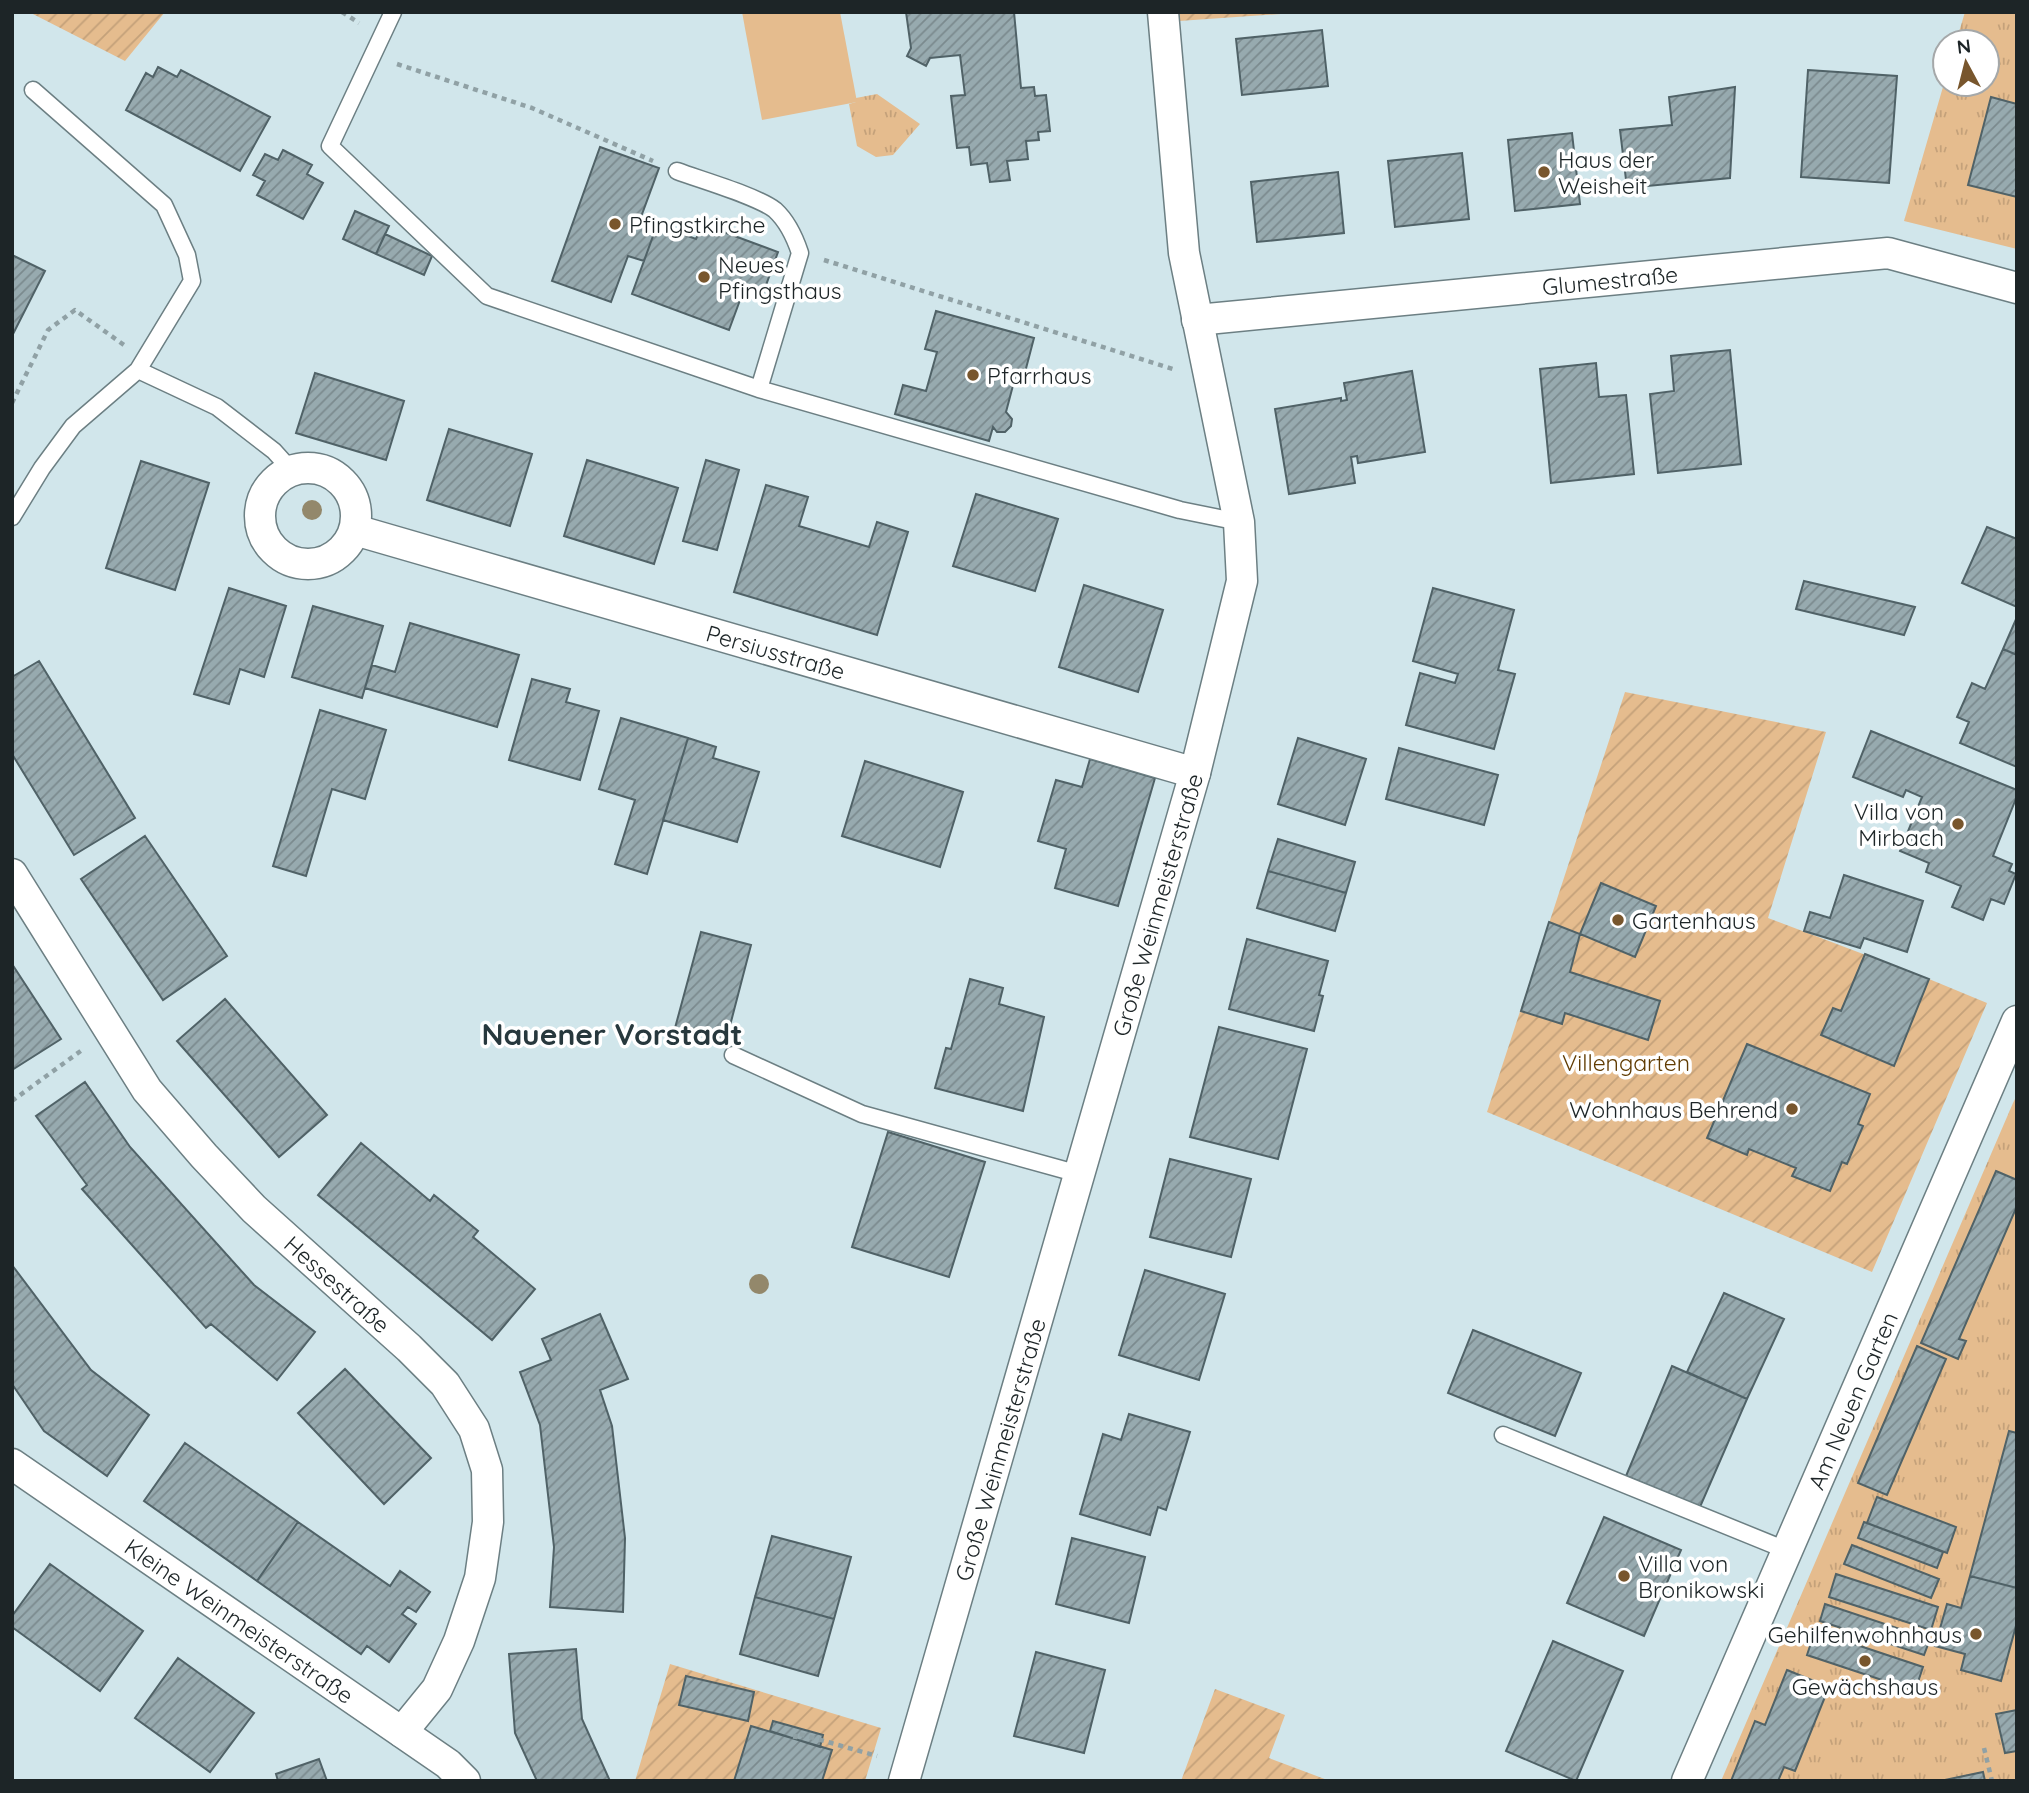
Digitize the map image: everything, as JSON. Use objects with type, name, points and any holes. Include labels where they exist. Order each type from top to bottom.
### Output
[{"type":"street","name":"Große Weinmeisterstraße","points":[[904,1781],[1195,773],[1242,581],[1239,522],[1184,253],[1163,12]]},
{"type":"street","name":"Glumestraße","points":[[1197,320],[1888,253],[2017,288]]},
{"type":"street","points":[[302,468],[326,472],[345,485],[356,507],[355,530],[342,550],[332,559],[308,565],[285,559],[275,551],[262,530],[260,505],[272,485],[281,476],[292,471],[302,468]]},
{"type":"street","name":"Persiusstraße","points":[[355,530],[1195,773]]},
{"type":"street","name":"Hessestraße","points":[[12,874],[148,1090],[254,1209],[409,1348],[445,1384],[474,1429],[487,1470],[488,1522],[480,1578],[459,1641],[438,1689],[402,1732]]},
{"type":"street","name":"Am Neuen Garten","points":[[1687,1781],[2017,1021]]},
{"type":"street","name":"Kleine Weinmeisterstraße","points":[[12,1464],[448,1764],[465,1781]]},
{"type":"lane","points":[[393,12],[330,146],[487,296],[759,389],[1180,510],[1239,522]]},
{"type":"lane","points":[[12,517],[42,468],[74,426],[138,370],[192,281],[187,255],[164,205],[33,90]]},
{"type":"lane","points":[[677,172],[762,203],[776,211],[795,236],[800,253],[759,389]]},
{"type":"lane","points":[[138,370],[217,407],[274,452],[292,471]]},
{"type":"lane","points":[[733,1055],[862,1114],[1079,1174]]},
{"type":"lane","points":[[1503,1435],[1786,1550]]},
{"type":"path","points":[[373,56],[532,108],[677,172]]},
{"type":"path","points":[[800,253],[1210,380]]},
{"type":"path","points":[[12,403],[48,330],[75,310],[125,346],[138,370]]},
{"type":"path","points":[[12,1101],[109,1030]]},
{"type":"path","points":[[795,1739],[796,1733],[873,1755]]},
{"type":"path","points":[[1984,1748],[1993,1781]]},
{"type":"green space","points":[[29,12],[165,12],[125,61]]},
{"type":"green space","points":[[742,12],[840,12],[857,102],[762,120]]},
{"type":"green space","points":[[1178,12],[1309,12],[1179,21]]},
{"type":"green space","points":[[1965,12],[2017,12],[2017,104],[1969,185],[2017,197],[2017,249],[1904,221],[1940,98],[2001,98],[2001,28],[1960,28]]},
{"type":"green space","points":[[877,94],[920,124],[893,155],[876,157],[857,146],[849,104],[856,102],[856,98]]},
{"type":"green space","name":"Villengarten","points":[[1625,692],[1826,732],[1768,918],[1987,1003],[1872,1272],[1487,1112]]},
{"type":"green space","points":[[2017,1095],[2017,1781],[1721,1781],[2013,1103]]},
{"type":"green space","points":[[670,1664],[881,1728],[865,1781],[635,1781]]},
{"type":"green space","points":[[1215,1689],[1285,1715],[1269,1758],[1330,1781],[1181,1781]]},
{"type":"building","points":[[906,12],[1014,12],[1021,88],[1034,87],[1035,96],[1046,95],[1050,131],[1038,132],[1039,140],[1026,141],[1028,159],[1007,161],[1010,180],[990,182],[987,163],[971,165],[969,147],[957,148],[951,96],[965,95],[960,55],[930,58],[926,66],[907,56],[911,48]]},
{"type":"building","points":[[1322,30],[1328,86],[1242,95],[1236,39]]},
{"type":"building","points":[[158,67],[177,77],[181,70],[270,117],[240,171],[126,110],[146,73],[153,77]]},
{"type":"building","points":[[1808,70],[1897,76],[1889,183],[1801,177]]},
{"type":"building","points":[[1735,87],[1730,178],[1627,188],[1620,130],[1672,125],[1669,97]]},
{"type":"building","points":[[1991,98],[2017,104],[2017,197],[1968,185]]},
{"type":"building","name":"Haus der Weisheit","points":[[1572,133],[1580,204],[1515,211],[1508,140]]},
{"type":"building","name":"Pfingstkirche","points":[[600,147],[659,168],[641,217],[658,223],[644,261],[628,256],[611,302],[552,281]]},
{"type":"building","points":[[283,150],[312,165],[307,174],[323,183],[303,219],[257,195],[265,181],[253,175],[265,154],[278,160]]},
{"type":"building","points":[[1462,153],[1469,219],[1395,227],[1388,161]]},
{"type":"building","points":[[1338,172],[1344,233],[1257,242],[1251,182]]},
{"type":"building","points":[[355,211],[389,226],[376,254],[343,239]]},
{"type":"building","name":"Neues Pfingsthaus","points":[[702,224],[778,252],[761,299],[743,292],[729,330],[632,294],[657,225],[696,239]]},
{"type":"building","points":[[385,234],[432,256],[424,275],[376,254]]},
{"type":"building","points":[[12,255],[45,271],[12,336]]},
{"type":"building","name":"Pfarrhaus","points":[[936,311],[1034,338],[1024,376],[1016,374],[1006,412],[1012,419],[1011,426],[1005,432],[997,432],[993,427],[989,441],[895,414],[903,385],[926,391],[937,352],[925,349]]},
{"type":"building","points":[[1730,350],[1741,464],[1658,473],[1650,394],[1674,391],[1671,356]]},
{"type":"building","points":[[1596,363],[1599,397],[1626,395],[1634,474],[1551,483],[1540,369]]},
{"type":"building","points":[[1412,371],[1425,452],[1358,463],[1357,456],[1351,457],[1355,483],[1289,494],[1275,409],[1341,398],[1341,401],[1347,400],[1344,383]]},
{"type":"building","points":[[315,373],[404,401],[386,460],[296,433]]},
{"type":"building","points":[[449,429],[532,454],[510,526],[427,500]]},
{"type":"building","points":[[587,460],[678,488],[654,564],[564,536]]},
{"type":"building","points":[[706,460],[739,470],[717,550],[683,541]]},
{"type":"building","points":[[141,461],[209,483],[175,590],[106,568]]},
{"type":"building","points":[[766,485],[808,497],[799,526],[869,547],[877,522],[908,532],[877,635],[734,592]]},
{"type":"building","points":[[976,494],[1058,519],[1035,591],[953,566]]},
{"type":"building","points":[[1987,527],[2017,539],[2017,607],[1962,583]]},
{"type":"building","points":[[1804,581],[1915,607],[1904,635],[1796,609]]},
{"type":"building","points":[[1084,585],[1163,610],[1138,692],[1059,667]]},
{"type":"building","points":[[229,588],[286,606],[264,677],[240,669],[229,704],[194,694]]},
{"type":"building","points":[[1433,588],[1514,610],[1498,670],[1515,674],[1494,749],[1406,725],[1420,673],[1455,683],[1458,674],[1413,661]]},
{"type":"building","points":[[313,606],[383,626],[362,698],[292,677]]},
{"type":"building","points":[[2017,617],[2017,655],[2003,649]]},
{"type":"building","points":[[410,623],[519,655],[497,727],[365,688],[372,665],[395,672]]},
{"type":"building","points":[[2003,649],[2017,655],[2017,767],[1960,743],[1969,722],[1957,717],[1972,683],[1985,689]]},
{"type":"building","points":[[39,661],[135,818],[74,855],[12,754],[12,677]]},
{"type":"building","points":[[532,679],[570,689],[566,702],[599,711],[580,780],[509,760]]},
{"type":"building","points":[[320,710],[386,730],[365,799],[332,789],[306,876],[273,866]]},
{"type":"building","points":[[621,718],[688,738],[647,874],[615,864],[635,800],[599,789]]},
{"type":"building","name":"Villa von Mirbach","points":[[1871,731],[2017,790],[1993,856],[2012,864],[2009,871],[2016,874],[2004,904],[1991,899],[1983,920],[1952,907],[1961,886],[1926,872],[1929,863],[1900,851],[1922,797],[1906,790],[1903,797],[1853,777]]},
{"type":"building","points":[[688,738],[716,747],[713,758],[759,772],[737,842],[663,820]]},
{"type":"building","points":[[1298,738],[1366,759],[1345,825],[1278,804]]},
{"type":"building","points":[[1399,748],[1498,775],[1484,825],[1386,799]]},
{"type":"building","points":[[1090,759],[1155,778],[1118,906],[1055,888],[1066,849],[1038,841],[1056,780],[1082,787]]},
{"type":"building","points":[[865,761],[963,792],[940,867],[842,836]]},
{"type":"building","points":[[145,836],[227,956],[163,1000],[81,879]]},
{"type":"building","points":[[1278,839],[1355,862],[1346,893],[1268,871]]},
{"type":"building","points":[[1268,871],[1346,893],[1335,931],[1257,908]]},
{"type":"building","points":[[1844,875],[1923,901],[1907,952],[1864,938],[1860,948],[1804,931],[1810,912],[1830,918]]},
{"type":"building","name":"Gartenhaus","points":[[1601,883],[1656,906],[1635,957],[1580,934]]},
{"type":"building","points":[[1549,922],[1580,934],[1570,972],[1660,1001],[1648,1040],[1565,1013],[1562,1024],[1521,1011]]},
{"type":"building","points":[[701,932],[751,945],[726,1041],[675,1028]]},
{"type":"building","points":[[1247,939],[1328,961],[1319,995],[1323,996],[1314,1031],[1229,1009]]},
{"type":"building","points":[[1865,954],[1929,979],[1894,1066],[1821,1035],[1833,1008],[1841,1011]]},
{"type":"building","points":[[12,964],[61,1039],[12,1070]]},
{"type":"building","points":[[970,979],[1003,988],[999,1004],[1044,1017],[1023,1111],[935,1088],[946,1048],[951,1049]]},
{"type":"building","points":[[225,999],[327,1115],[279,1157],[177,1041]]},
{"type":"building","points":[[1219,1027],[1307,1049],[1278,1159],[1190,1137]]},
{"type":"building","name":"Wohnhaus Behrend","points":[[1747,1044],[1870,1094],[1858,1124],[1863,1126],[1847,1164],[1842,1162],[1830,1191],[1792,1176],[1796,1168],[1749,1149],[1747,1155],[1707,1138]]},
{"type":"building","points":[[85,1082],[130,1147],[254,1285],[315,1332],[277,1380],[211,1324],[206,1328],[82,1189],[87,1185],[36,1116]]},
{"type":"building","points":[[888,1132],[985,1162],[949,1277],[852,1247]]},
{"type":"building","points":[[361,1143],[430,1201],[434,1195],[478,1231],[473,1237],[535,1289],[492,1340],[318,1195]]},
{"type":"building","points":[[1170,1159],[1251,1179],[1231,1257],[1150,1237]]},
{"type":"building","points":[[1996,1171],[2017,1180],[2017,1206],[1959,1339],[1966,1341],[1958,1359],[1921,1343]]},
{"type":"building","points":[[12,1265],[91,1370],[149,1415],[107,1476],[44,1431],[12,1384]]},
{"type":"building","points":[[1145,1270],[1225,1294],[1199,1380],[1119,1355]]},
{"type":"building","points":[[1724,1293],[1784,1319],[1747,1399],[1687,1372]]},
{"type":"building","points":[[600,1314],[628,1379],[600,1390],[612,1426],[625,1538],[623,1612],[550,1607],[554,1547],[540,1425],[520,1372],[551,1360],[542,1339]]},
{"type":"building","points":[[1473,1330],[1581,1373],[1555,1436],[1448,1393]]},
{"type":"building","points":[[1917,1346],[1946,1359],[1887,1495],[1858,1483]]},
{"type":"building","points":[[1672,1366],[1747,1399],[1700,1507],[1626,1476]]},
{"type":"building","points":[[345,1369],[431,1458],[384,1504],[298,1413]]},
{"type":"building","points":[[1129,1414],[1190,1432],[1166,1510],[1158,1507],[1150,1535],[1080,1514],[1103,1434],[1121,1440]]},
{"type":"building","points":[[2009,1431],[2017,1433],[2017,1588],[1970,1576]]},
{"type":"building","points":[[185,1443],[298,1522],[257,1581],[144,1501]]},
{"type":"building","points":[[1877,1497],[1956,1527],[1947,1553],[1867,1523]]},
{"type":"building","name":"Villa von Bronikowski","points":[[1604,1517],[1681,1550],[1644,1636],[1567,1603]]},
{"type":"building","points":[[298,1522],[390,1586],[400,1571],[430,1592],[416,1612],[408,1607],[402,1614],[416,1624],[389,1662],[367,1646],[361,1654],[257,1581]]},
{"type":"building","points":[[1864,1522],[1943,1552],[1937,1568],[1858,1538]]},
{"type":"building","points":[[772,1536],[851,1557],[834,1619],[755,1597]]},
{"type":"building","points":[[1072,1538],[1145,1557],[1129,1623],[1056,1604]]},
{"type":"building","points":[[1852,1545],[1939,1579],[1931,1598],[1844,1564]]},
{"type":"building","points":[[50,1564],[143,1631],[100,1691],[12,1627],[12,1616]]},
{"type":"building","name":"Gewächshaus","points":[[1836,1574],[1938,1607],[1931,1630],[1829,1597]]},
{"type":"building","name":"Gehilfenwohnhaus","points":[[1970,1576],[2017,1588],[2017,1622],[2001,1681],[1961,1670],[1965,1654],[1935,1646],[1947,1604],[1961,1608]]},
{"type":"building","points":[[755,1597],[834,1619],[818,1676],[740,1654]]},
{"type":"building","name":"Gewächshaus","points":[[1825,1604],[1930,1639],[1924,1655],[1820,1621]]},
{"type":"building","name":"Gewächshaus","points":[[1815,1631],[1923,1667],[1915,1691],[1807,1655]]},
{"type":"building","points":[[1553,1641],[1623,1671],[1576,1781],[1506,1751]]},
{"type":"building","points":[[576,1649],[582,1719],[610,1781],[537,1781],[515,1733],[509,1654]]},
{"type":"building","points":[[1036,1652],[1105,1670],[1084,1753],[1014,1736]]},
{"type":"building","points":[[178,1658],[254,1713],[210,1772],[135,1718]]},
{"type":"building","points":[[1787,1670],[1829,1687],[1795,1771],[1784,1767],[1778,1781],[1731,1781],[1755,1721],[1765,1725]]},
{"type":"building","points":[[686,1676],[754,1692],[748,1721],[679,1705]]},
{"type":"building","points":[[2017,1710],[2017,1751],[2005,1753],[1996,1714]]},
{"type":"building","points":[[773,1721],[823,1735],[820,1747],[770,1731]]},
{"type":"building","points":[[751,1726],[832,1750],[822,1781],[734,1781]]},
{"type":"building","points":[[319,1759],[327,1781],[278,1781],[276,1774]]},
{"type":"building","points":[[1983,1772],[1985,1781],[1940,1781]]},
{"type":"place","name":"Haus der Weisheit","points":[[1544,172]]},
{"type":"place","name":"Pfingstkirche","points":[[615,224]]},
{"type":"place","name":"Neues Pfingsthaus","points":[[704,277]]},
{"type":"place","name":"Pfarrhaus","points":[[973,375]]},
{"type":"place","name":"Villa von Mirbach","points":[[1958,824]]},
{"type":"place","name":"Gartenhaus","points":[[1618,920]]},
{"type":"place","name":"Wohnhaus Behrend","points":[[1792,1109]]},
{"type":"place","name":"Villa von Bronikowski","points":[[1624,1576]]},
{"type":"place","name":"Gehilfenwohnhaus","points":[[1976,1634]]},
{"type":"place","name":"Gewächshaus","points":[[1865,1661]]},
{"type":"district","name":"Nauener Vorstadt","points":[[612,1034]]}]
